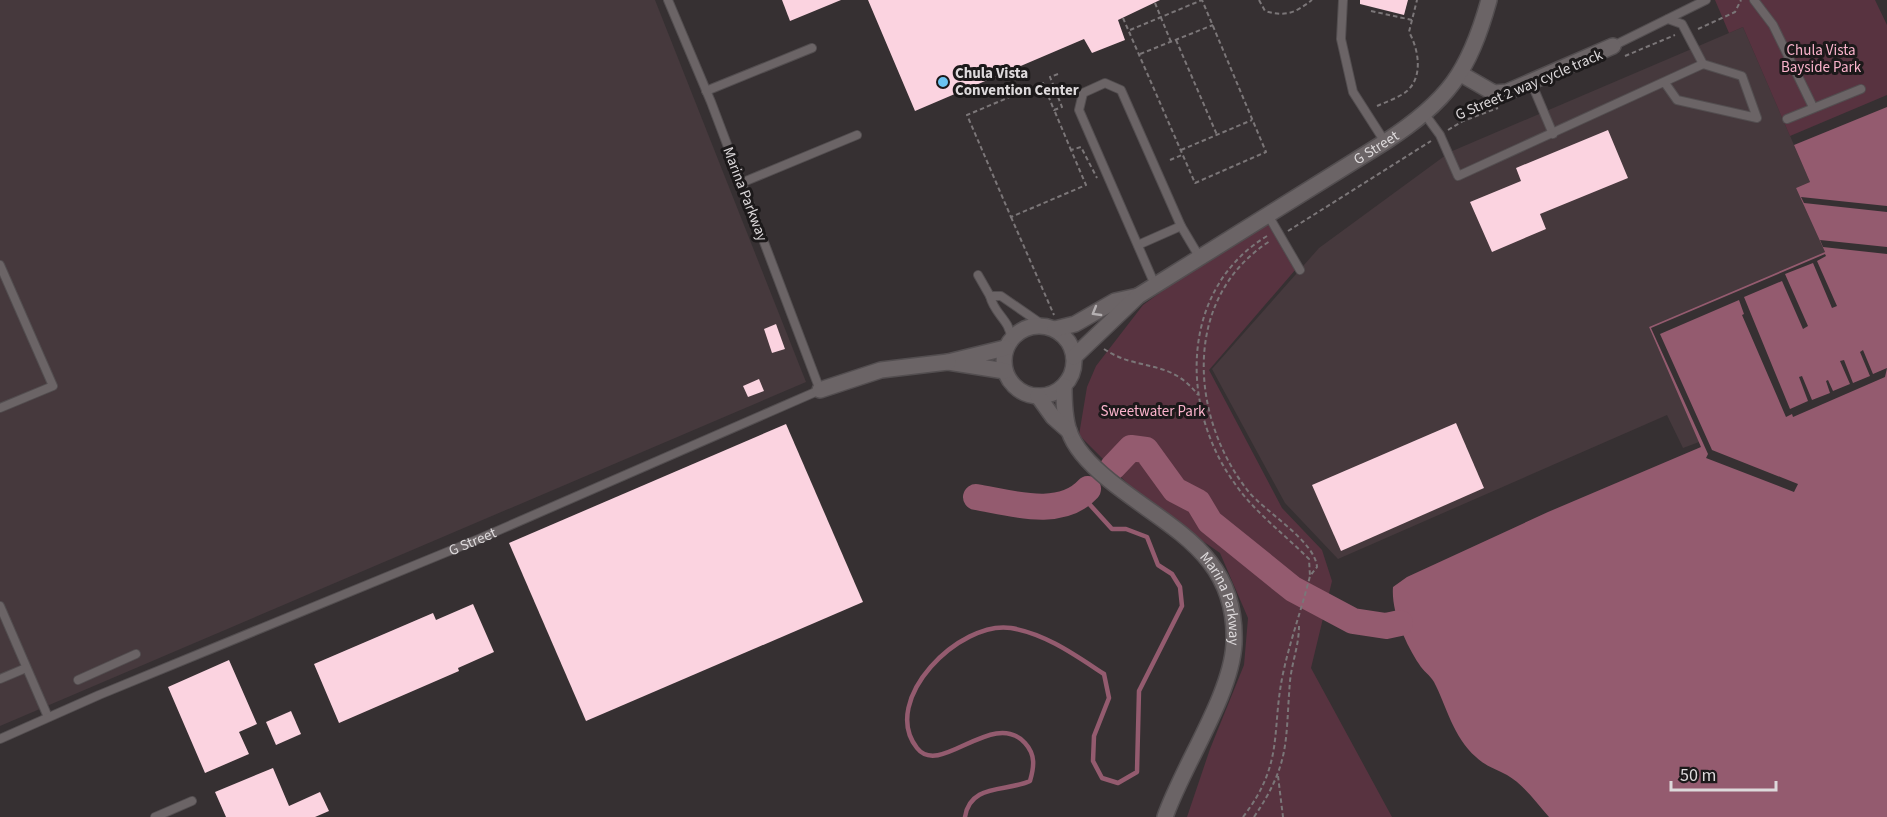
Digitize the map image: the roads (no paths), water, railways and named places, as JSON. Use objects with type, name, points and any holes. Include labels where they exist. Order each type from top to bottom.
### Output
[{"type":"street","name":"G Street","points":[[1074,357],[1138,296],[1385,142],[1443,98],[1461,74],[1480,34],[1489,0]]},
{"type":"street","points":[[1461,74],[1494,93],[1507,92],[1616,52]]},
{"type":"street","name":"G Street","points":[[1051,323],[1075,324],[1115,301],[1138,296]]},
{"type":"street","points":[[1051,323],[1064,336],[1074,357],[1074,369],[1064,386],[1052,394],[1038,396],[1018,390],[1005,371],[1008,343],[1020,330],[1051,323]]},
{"type":"street","name":"G Street","points":[[820,390],[881,370],[948,362],[1008,343]]},
{"type":"street","name":"G Street","points":[[948,362],[1005,371]]},
{"type":"street","name":"Marina Parkway","points":[[1064,386],[1069,431]]},
{"type":"street","name":"Marina Parkway","points":[[1038,396],[1053,417],[1069,431],[1095,468],[1136,502],[1194,543],[1218,570],[1231,605],[1234,645],[1226,684],[1173,794],[1165,817]]},
{"type":"lane","name":"Marina Parkway","points":[[668,0],[706,91],[820,390]]},
{"type":"lane","points":[[1343,0],[1341,39],[1353,92],[1385,142]]},
{"type":"lane","points":[[1616,52],[1668,19],[1706,0]]},
{"type":"lane","points":[[1754,0],[1773,25],[1813,107]]},
{"type":"lane","points":[[1668,19],[1683,24],[1703,64]]},
{"type":"lane","points":[[706,91],[812,48]]},
{"type":"lane","points":[[1424,113],[1440,135],[1458,176],[1703,64],[1742,76],[1757,118],[1677,100],[1665,82]]},
{"type":"lane","points":[[1532,82],[1553,134]]},
{"type":"lane","points":[[1155,285],[1079,110],[1083,93],[1105,83],[1121,90],[1181,226],[1200,258]]},
{"type":"lane","points":[[1787,119],[1860,89]]},
{"type":"lane","points":[[741,183],[857,135]]},
{"type":"lane","points":[[1268,215],[1300,270]]},
{"type":"lane","points":[[1138,245],[1181,226]]},
{"type":"lane","points":[[0,265],[53,386],[0,408]]},
{"type":"lane","points":[[978,275],[990,296],[993,307],[1010,326],[1008,343]]},
{"type":"lane","points":[[990,296],[1001,296],[1051,323]]},
{"type":"lane","name":"G Street","points":[[0,739],[471,542],[820,390]]},
{"type":"lane","points":[[0,606],[48,717]]},
{"type":"lane","points":[[78,680],[136,654]]},
{"type":"lane","points":[[0,678],[26,668]]},
{"type":"lane","points":[[155,817],[192,801]]},
{"type":"waterway","points":[[1113,467],[1131,448],[1146,450],[1175,490],[1198,502],[1210,522],[1293,589],[1353,621],[1386,626],[1400,623]]},
{"type":"waterway","points":[[976,497],[1020,505],[1050,506],[1064,504],[1077,498],[1088,489]]},
{"type":"waterway","points":[[965,817],[968,806],[982,794],[1030,781],[1033,766],[1029,748],[1012,734],[998,733],[939,755],[927,755],[917,748],[908,729],[908,708],[917,687],[931,667],[949,650],[969,637],[991,629],[1011,628],[1036,635],[1060,646],[1104,674],[1109,698],[1094,736],[1093,761],[1102,778],[1118,783],[1137,772],[1139,691],[1182,606],[1180,587],[1172,574],[1158,565],[1147,537],[1126,529],[1112,529],[1082,496]]},
{"type":"place","name":"Chula Vista Convention Center","points":[[943,82]]},
{"type":"park label","name":"Chula Vista Bayside Park","points":[[1821,58]]},
{"type":"park label","name":"Sweetwater Park","points":[[1153,411]]}]
